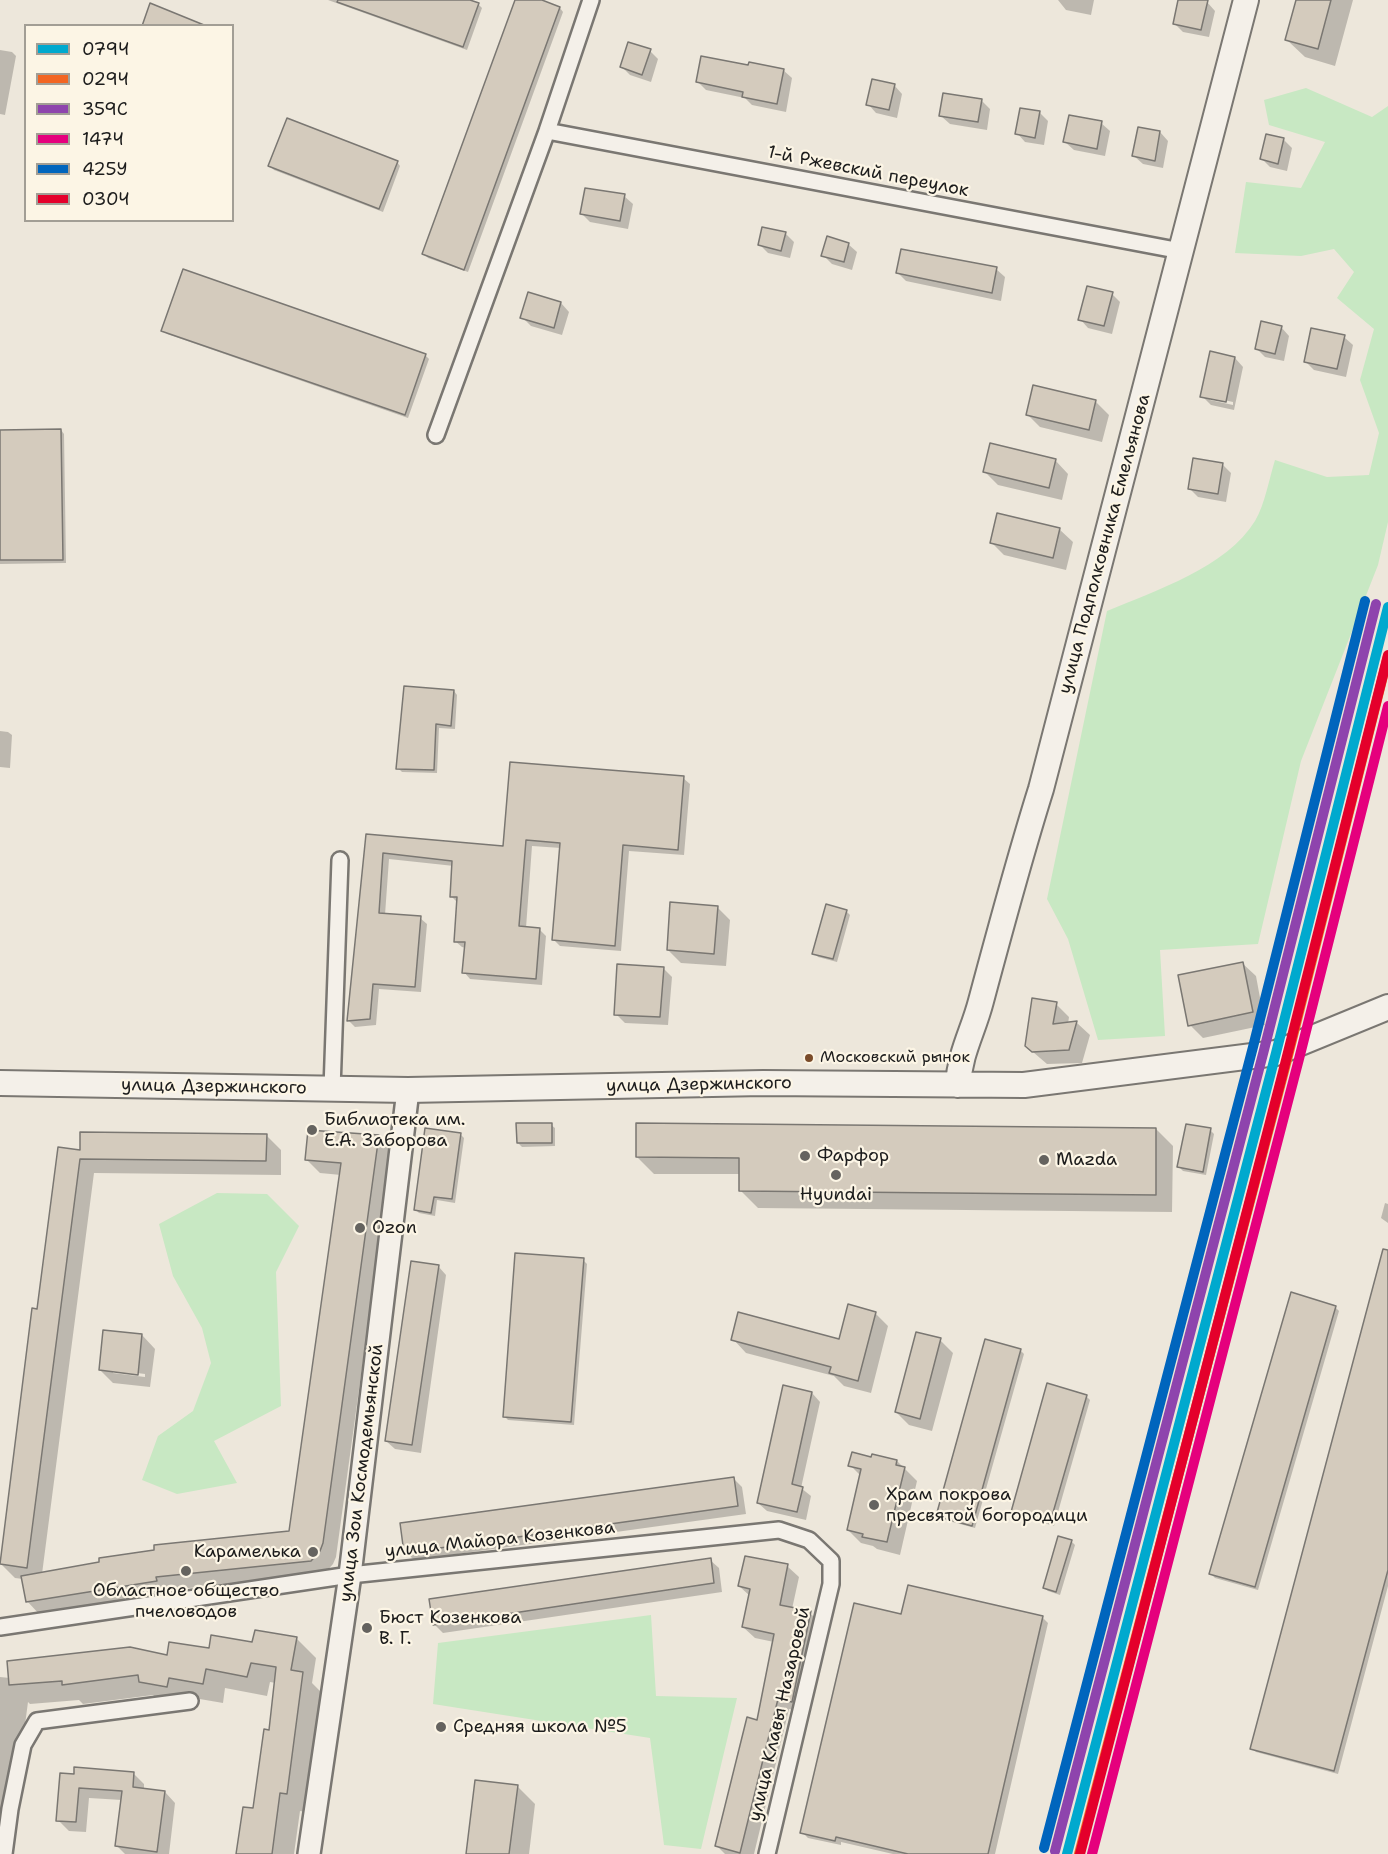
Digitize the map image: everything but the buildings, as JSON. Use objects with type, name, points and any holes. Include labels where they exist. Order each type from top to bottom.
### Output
[{"type":"main road","name":"улица Подполковника Емельянова","points":[[958,1085],[962,1054],[978,1012],[1026,835],[1041,789],[1246,0]]},
{"type":"main road","name":"улица Дзержинского","points":[[0,1083],[408,1090],[763,1083],[1024,1085],[1276,1053],[1388,1007]]},
{"type":"main road","points":[[0,1083],[0,1090]]},
{"type":"main road","name":"улица Зои Космодемьянской","points":[[309,1854],[350,1575],[408,1090]]},
{"type":"street","points":[[436,435],[547,131],[591,0]]},
{"type":"street","name":"1-й Ржевский переулок","points":[[547,131],[1181,250]]},
{"type":"street","points":[[332,1089],[340,860]]},
{"type":"street","name":"улица Майора Козенкова","points":[[0,1628],[350,1575],[779,1530],[809,1539],[831,1561],[831,1584]]},
{"type":"street","name":"улица Клавы Назаровой","points":[[767,1854],[831,1584]]},
{"type":"street","points":[[4,1854],[10,1809],[23,1745],[37,1721],[190,1701]]},
{"type":"green space","points":[[1306,88],[1372,117],[1388,106],[1388,522],[1378,565],[1301,761],[1258,944],[1160,950],[1165,1036],[1098,1040],[1068,939],[1047,899],[1107,611],[1168,586],[1227,552],[1243,537],[1255,521],[1275,460],[1327,477],[1369,475],[1379,433],[1360,380],[1374,329],[1337,298],[1354,272],[1334,249],[1301,256],[1235,253],[1246,182],[1301,188],[1325,142],[1269,125],[1264,100]]},
{"type":"green space","points":[[217,1193],[267,1194],[299,1226],[276,1272],[281,1406],[214,1441],[237,1483],[177,1494],[142,1480],[158,1436],[193,1411],[211,1363],[202,1328],[173,1276],[159,1224]]},
{"type":"green space","points":[[651,1615],[656,1696],[737,1698],[701,1849],[664,1845],[650,1738],[433,1704],[438,1643]]},
{"type":"transit line","name":"425У","points":[[1044,1848],[1253,1047],[1365,601]]},
{"type":"transit line","name":"359С","points":[[1055,1851],[1264,1050],[1376,604]]},
{"type":"transit line","name":"079Ч","points":[[1067,1854],[1276,1053],[1388,607]]},
{"type":"transit line","name":"030Ч","points":[[1080,1854],[1283,1072],[1388,655]]},
{"type":"transit line","name":"029Ч","points":[[1079,1854],[1288,1056],[1388,656]]},
{"type":"transit line","name":"147Ч","points":[[1092,1854],[1299,1059],[1388,706]]},
{"type":"place","name":"Московский рынок","points":[[809,1058]]},
{"type":"place","name":"Библиотека им. Е.А. Заборова","points":[[312,1130]]},
{"type":"place","name":"Фарфор","points":[[805,1156]]},
{"type":"place","name":"Mazda","points":[[1044,1160]]},
{"type":"place","name":"Hyundai","points":[[836,1175]]},
{"type":"place","name":"Ozon","points":[[360,1228]]},
{"type":"place","name":"Храм покрова пресвятой богородици","points":[[874,1505]]},
{"type":"place","name":"Карамелька","points":[[313,1552]]},
{"type":"place","name":"Областное общество пчеловодов","points":[[186,1571]]},
{"type":"place","name":"Бюст Козенкова В. Г.","points":[[367,1628]]},
{"type":"place","name":"Средняя школа №5","points":[[441,1727]]}]
